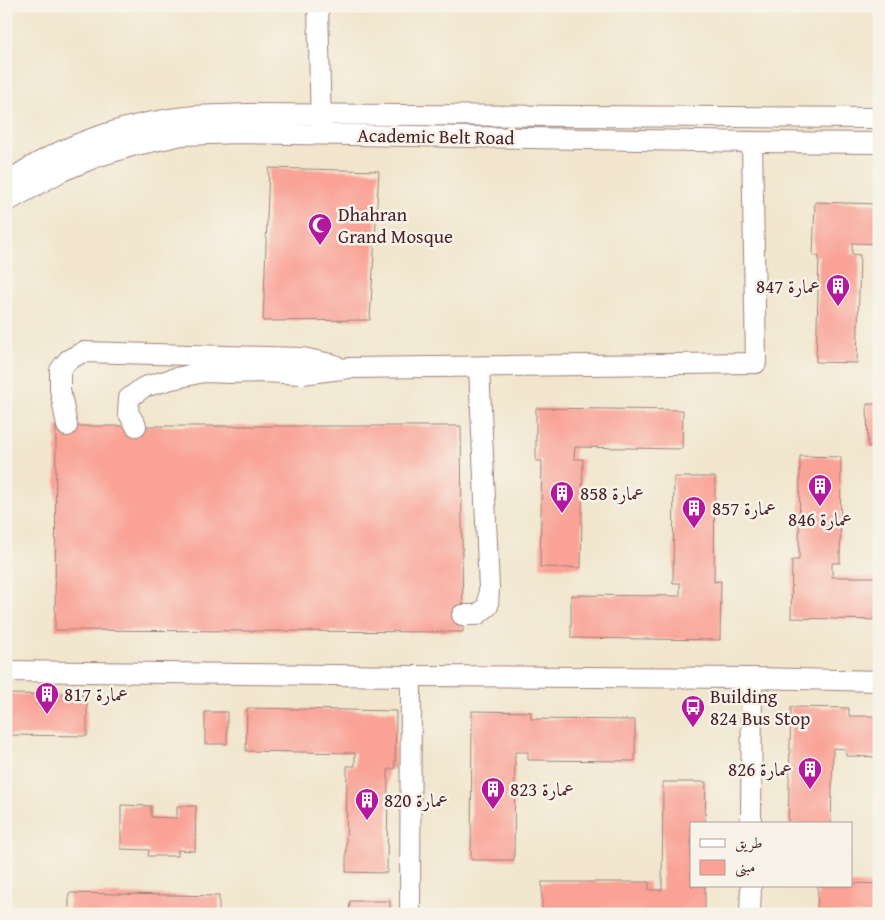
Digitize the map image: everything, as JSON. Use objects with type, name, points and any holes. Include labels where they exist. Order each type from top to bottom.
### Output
[{"type":"street","points":[[318,6],[321,124]]},
{"type":"street","name":"Academic Belt Road","points":[[6,183],[58,152],[103,134],[152,122],[195,116],[248,114],[321,124],[752,142],[879,143]]},
{"type":"street","name":"Academic Belt Road","points":[[6,202],[62,171],[96,157],[132,146],[182,135],[239,133],[321,124],[879,118]]},
{"type":"street","points":[[136,426],[128,412],[129,398],[144,387],[203,372],[302,374],[349,368],[756,364],[752,142]]},
{"type":"street","points":[[67,426],[60,389],[60,370],[68,360],[83,352],[303,358],[349,368]]},
{"type":"street","points":[[462,615],[477,615],[488,606],[489,578],[479,367]]},
{"type":"street","points":[[6,671],[752,678],[879,681]]},
{"type":"street","points":[[410,914],[411,676]]},
{"type":"street","points":[[751,822],[752,678]]},
{"type":"street","points":[[750,888],[750,914]]},
{"type":"building","name":"Dhahran Grand Mosque","points":[[269,168],[379,171],[370,320],[263,321]]},
{"type":"building","name":"عمارة 847","points":[[815,202],[879,204],[879,244],[852,243],[852,254],[860,255],[857,363],[816,362],[819,256],[813,256]]},
{"type":"building","points":[[867,404],[879,404],[879,447],[868,447]]},
{"type":"building","name":"عمارة 858","points":[[536,408],[683,410],[682,449],[575,447],[574,459],[583,459],[581,568],[540,567],[542,461],[536,461]]},
{"type":"building","points":[[56,426],[461,426],[463,632],[55,630]]},
{"type":"building","name":"عمارة 846","points":[[800,456],[841,457],[840,563],[832,563],[832,577],[879,577],[879,620],[791,618],[792,560],[799,560]]},
{"type":"building","name":"عمارة 857","points":[[674,477],[715,477],[714,582],[721,581],[720,640],[571,638],[571,595],[680,596],[680,583],[673,583]]},
{"type":"building","name":"عمارة 817","points":[[6,694],[87,695],[87,736],[6,735]]},
{"type":"building","name":"عمارة 826","points":[[791,707],[849,708],[849,716],[879,716],[879,757],[846,756],[846,749],[833,748],[831,822],[788,822]]},
{"type":"building","name":"عمارة 820","points":[[247,708],[396,711],[395,769],[388,769],[387,873],[346,872],[347,766],[355,766],[355,753],[246,751]]},
{"type":"building","name":"عمارة 823","points":[[472,711],[531,712],[531,719],[635,720],[635,761],[528,760],[528,752],[515,752],[514,860],[471,860]]},
{"type":"building","points":[[205,712],[227,712],[227,744],[205,744]]},
{"type":"building","points":[[663,782],[706,782],[705,822],[690,822],[690,888],[705,888],[705,914],[542,914],[542,882],[649,882],[649,890],[662,890]]},
{"type":"building","points":[[121,805],[151,806],[151,817],[177,818],[177,806],[196,806],[195,851],[178,850],[178,856],[148,856],[149,850],[121,849]]},
{"type":"building","points":[[852,883],[879,884],[879,914],[817,914],[818,888],[852,888]]},
{"type":"building","points":[[69,893],[219,896],[219,914],[69,914]]},
{"type":"building","points":[[350,901],[390,901],[390,914],[349,914]]},
{"type":"place","name":"Dhahran Grand Mosque","points":[[320,246]]},
{"type":"place","name":"عمارة 847","points":[[838,307]]},
{"type":"place","name":"عمارة 846","points":[[820,507]]},
{"type":"place","name":"عمارة 858","points":[[562,514]]},
{"type":"place","name":"عمارة 857","points":[[694,529]]},
{"type":"place","name":"عمارة 817","points":[[47,715]]},
{"type":"place","name":"Building 824 Bus Stop","points":[[693,728]]},
{"type":"place","name":"عمارة 826","points":[[810,790]]},
{"type":"place","name":"عمارة 823","points":[[493,810]]},
{"type":"place","name":"عمارة 820","points":[[367,821]]}]
